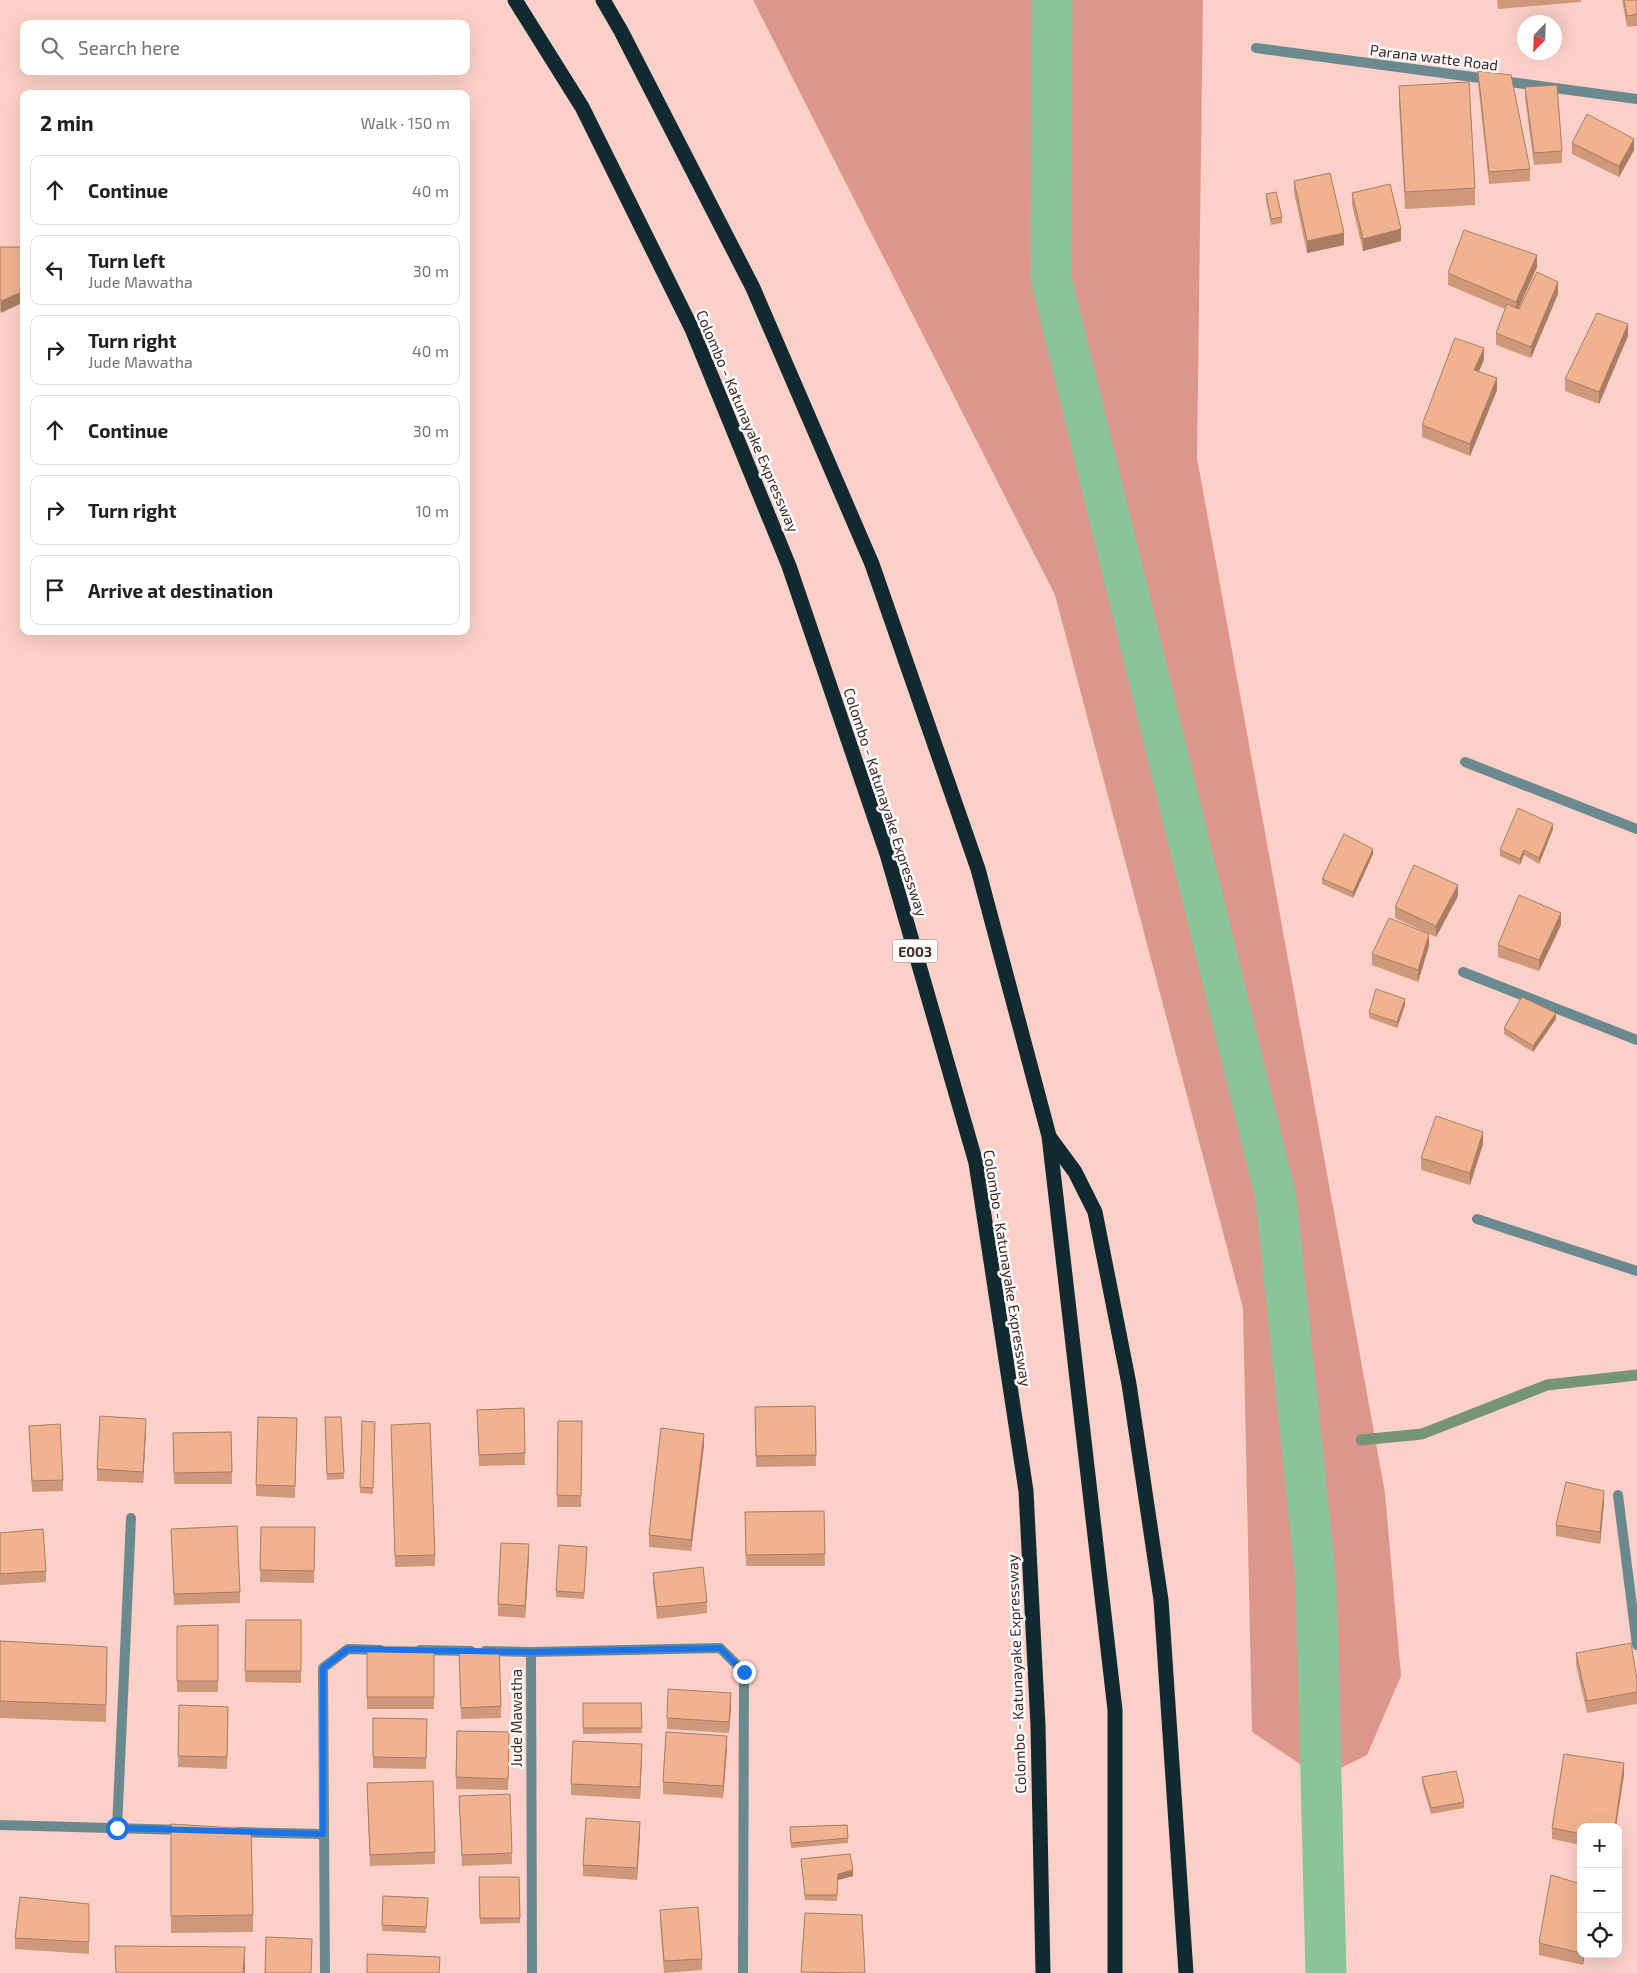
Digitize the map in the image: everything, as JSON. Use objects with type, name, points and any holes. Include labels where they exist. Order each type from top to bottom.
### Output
[{"type":"highway","name":"Colombo - Katunayake Expressway","points":[[515,0],[582,107],[692,329],[789,566],[887,854],[976,1163],[1026,1491],[1038,1726],[1043,1973]]},
{"type":"highway","points":[[602,0],[620,31],[752,288],[872,564],[978,869],[1049,1136],[1115,1710],[1115,1973]]},
{"type":"highway","points":[[1049,1136],[1075,1172],[1095,1212],[1129,1384],[1162,1600],[1186,1973]]},
{"type":"street","name":"Parana watte Road","points":[[1256,48],[1637,98]]},
{"type":"street","points":[[1465,762],[1637,829]]},
{"type":"street","points":[[1463,972],[1637,1040]]},
{"type":"street","points":[[1477,1219],[1637,1271]]},
{"type":"street","points":[[1618,1495],[1637,1644]]},
{"type":"street","points":[[117,1828],[131,1518]]},
{"type":"street","points":[[531,1652],[720,1648],[744,1672],[743,1973]]},
{"type":"street","name":"Jude Mawatha","points":[[325,1973],[323,1668],[348,1649],[531,1652],[532,1973]]},
{"type":"street","points":[[0,1825],[195,1830]]},
{"type":"street","points":[[225,1831],[323,1834]]},
{"type":"shaded area","points":[[753,0],[1203,0],[1197,458],[1385,1493],[1401,1676],[1367,1755],[1321,1778],[1252,1732],[1243,1308],[1055,595]]},
{"type":"building","points":[[1624,0],[1637,0],[1637,14],[1627,16]]},
{"type":"building","points":[[1478,71],[1511,75],[1530,169],[1489,172]]},
{"type":"building","points":[[1469,82],[1475,188],[1405,192],[1399,86]]},
{"type":"building","points":[[1557,85],[1562,151],[1534,153],[1525,87]]},
{"type":"building","points":[[1587,114],[1634,139],[1619,166],[1572,143]]},
{"type":"building","points":[[1330,173],[1344,233],[1307,241],[1294,181]]},
{"type":"building","points":[[1390,184],[1401,229],[1363,239],[1352,193]]},
{"type":"building","points":[[1276,192],[1282,217],[1271,219],[1266,194]]},
{"type":"building","points":[[1464,230],[1537,255],[1516,302],[1448,273]]},
{"type":"building","points":[[0,247],[20,247],[20,293],[1,301]]},
{"type":"building","points":[[1537,272],[1558,282],[1531,347],[1496,333],[1507,304],[1519,309]]},
{"type":"building","points":[[1597,313],[1628,324],[1599,392],[1565,379]]},
{"type":"building","points":[[1455,338],[1484,348],[1474,370],[1497,378],[1470,444],[1422,425]]},
{"type":"building","points":[[1518,808],[1553,824],[1539,858],[1524,850],[1520,859],[1500,850]]},
{"type":"building","points":[[1344,834],[1373,849],[1353,892],[1322,879]]},
{"type":"building","points":[[1414,865],[1458,885],[1436,926],[1395,907]]},
{"type":"building","points":[[1519,895],[1561,913],[1539,960],[1498,945]]},
{"type":"building","points":[[1389,918],[1429,934],[1418,970],[1372,954]]},
{"type":"building","points":[[1376,989],[1405,999],[1397,1022],[1369,1013]]},
{"type":"building","points":[[1522,997],[1556,1013],[1533,1046],[1504,1028]]},
{"type":"building","points":[[1436,1116],[1483,1132],[1470,1173],[1421,1158]]},
{"type":"building","points":[[815,1406],[816,1455],[756,1456],[755,1407]]},
{"type":"building","points":[[524,1408],[525,1453],[479,1455],[477,1410]]},
{"type":"building","points":[[100,1416],[146,1419],[143,1472],[97,1469]]},
{"type":"building","points":[[258,1417],[297,1418],[295,1486],[256,1485]]},
{"type":"building","points":[[325,1417],[341,1417],[344,1473],[327,1474]]},
{"type":"building","points":[[362,1421],[375,1422],[373,1488],[360,1487]]},
{"type":"building","points":[[558,1421],[582,1421],[581,1496],[557,1495]]},
{"type":"building","points":[[430,1423],[435,1555],[395,1556],[391,1425]]},
{"type":"building","points":[[60,1424],[63,1480],[32,1481],[29,1426]]},
{"type":"building","points":[[661,1428],[704,1434],[691,1540],[649,1535]]},
{"type":"building","points":[[231,1432],[232,1472],[174,1473],[173,1433]]},
{"type":"building","points":[[1566,1482],[1604,1491],[1600,1532],[1556,1525]]},
{"type":"building","points":[[824,1511],[825,1554],[746,1555],[745,1512]]},
{"type":"building","points":[[237,1526],[240,1592],[174,1594],[171,1529]]},
{"type":"building","points":[[261,1527],[315,1527],[314,1571],[260,1570]]},
{"type":"building","points":[[43,1529],[46,1571],[0,1574],[0,1533]]},
{"type":"building","points":[[501,1543],[529,1544],[525,1606],[498,1604]]},
{"type":"building","points":[[559,1545],[587,1547],[584,1593],[556,1591]]},
{"type":"building","points":[[703,1567],[707,1602],[657,1607],[653,1573]]},
{"type":"building","points":[[246,1620],[301,1620],[301,1671],[245,1671]]},
{"type":"building","points":[[218,1625],[218,1681],[177,1681],[177,1626]]},
{"type":"building","points":[[0,1641],[107,1647],[106,1705],[0,1701]]},
{"type":"building","points":[[1631,1643],[1637,1692],[1587,1701],[1576,1653]]},
{"type":"building","points":[[367,1647],[434,1647],[434,1697],[367,1697]]},
{"type":"building","points":[[499,1649],[501,1706],[461,1708],[459,1650]]},
{"type":"building","points":[[668,1689],[731,1693],[729,1722],[667,1718]]},
{"type":"building","points":[[583,1703],[641,1703],[642,1728],[583,1728]]},
{"type":"building","points":[[179,1705],[228,1707],[227,1757],[178,1756]]},
{"type":"building","points":[[373,1718],[427,1719],[426,1758],[373,1757]]},
{"type":"building","points":[[457,1731],[509,1732],[508,1779],[456,1777]]},
{"type":"building","points":[[666,1732],[727,1736],[723,1786],[663,1782]]},
{"type":"building","points":[[573,1741],[642,1744],[640,1787],[571,1784]]},
{"type":"building","points":[[1564,1754],[1624,1763],[1616,1823],[1577,1823],[1577,1833],[1552,1828]]},
{"type":"building","points":[[1456,1771],[1464,1802],[1431,1808],[1422,1777]]},
{"type":"building","points":[[433,1781],[435,1852],[370,1855],[367,1783]]},
{"type":"building","points":[[510,1794],[512,1853],[462,1855],[459,1796]]},
{"type":"building","points":[[586,1818],[640,1822],[637,1868],[583,1865]]},
{"type":"building","points":[[171,1824],[251,1829],[253,1915],[171,1916]]},
{"type":"building","points":[[847,1825],[848,1838],[791,1843],[790,1827]]},
{"type":"building","points":[[850,1854],[853,1870],[838,1874],[837,1895],[805,1895],[801,1859]]},
{"type":"building","points":[[1551,1875],[1577,1883],[1577,1952],[1539,1943]]},
{"type":"building","points":[[479,1877],[519,1877],[520,1918],[480,1918]]},
{"type":"building","points":[[383,1896],[428,1898],[426,1927],[382,1925]]},
{"type":"building","points":[[20,1897],[89,1904],[89,1942],[15,1938]]},
{"type":"building","points":[[698,1907],[702,1959],[664,1961],[660,1910]]},
{"type":"building","points":[[805,1913],[862,1915],[865,1973],[801,1972]]},
{"type":"building","points":[[266,1937],[312,1939],[311,1973],[265,1973]]},
{"type":"building","points":[[115,1946],[245,1947],[243,1973],[116,1973]]},
{"type":"building","points":[[367,1954],[440,1957],[439,1973],[367,1973]]},
{"type":"waterway","points":[[1052,0],[1051,278],[1276,1198],[1316,1582],[1326,1973]]},
{"type":"waterway","points":[[1361,1440],[1422,1434],[1547,1385],[1637,1375]]},
{"type":"route","points":[[117,1828],[323,1834],[323,1668],[348,1649],[531,1652],[720,1648],[744,1672]]}]
